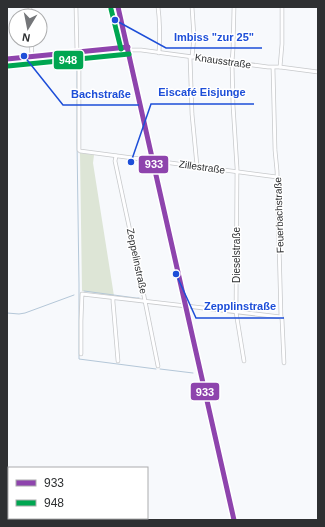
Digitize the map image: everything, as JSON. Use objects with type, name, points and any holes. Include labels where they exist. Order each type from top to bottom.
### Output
[{"type":"main road","points":[[118,7],[234,520]]},
{"type":"street","points":[[76,7],[78,53]]},
{"type":"street","points":[[158,7],[160,34],[159,53]]},
{"type":"street","points":[[192,7],[194,37],[191,57],[192,114],[197,166]]},
{"type":"street","name":"Dieselstraße","points":[[234,7],[232,62],[236,172],[236,312],[244,361]]},
{"type":"street","points":[[280,67],[282,44],[282,7]]},
{"type":"street","points":[[31,48],[32,57]]},
{"type":"street","points":[[7,59],[128,49]]},
{"type":"street","name":"Knausstraße","points":[[128,49],[273,68],[280,67],[318,72]]},
{"type":"street","name":"Zillestraße","points":[[78,53],[79,150],[277,177]]},
{"type":"street","name":"Feuerbachstraße","points":[[273,68],[281,318],[284,363]]},
{"type":"street","name":"Zeppelinstraße","points":[[116,156],[115,161],[158,366]]},
{"type":"street","points":[[81,354],[80,321],[82,294],[192,306],[281,318]]},
{"type":"street","points":[[113,298],[112,302],[118,360]]},
{"type":"green space","points":[[80,153],[94,155],[93,163],[114,296],[82,291]]},
{"type":"waterway","points":[[77,57],[79,359],[156,369]]},
{"type":"waterway","points":[[84,291],[139,298]]},
{"type":"waterway","points":[[7,313],[25,313],[74,295]]},
{"type":"waterway","points":[[160,369],[193,373]]},
{"type":"transit line","name":"933","points":[[118,7],[234,520]]},
{"type":"transit line","name":"948","points":[[111,9],[121,49]]},
{"type":"transit line","name":"933","points":[[7,59],[128,47]]},
{"type":"transit line","name":"948","points":[[8,66],[129,54]]},
{"type":"place","name":"Imbiss \"zur 25\"","points":[[115,20]]},
{"type":"place","name":"Bachstraße","points":[[24,56]]},
{"type":"place","name":"Eiscafé Eisjunge","points":[[131,162]]},
{"type":"place","name":"Zepplinstraße","points":[[176,274]]}]
